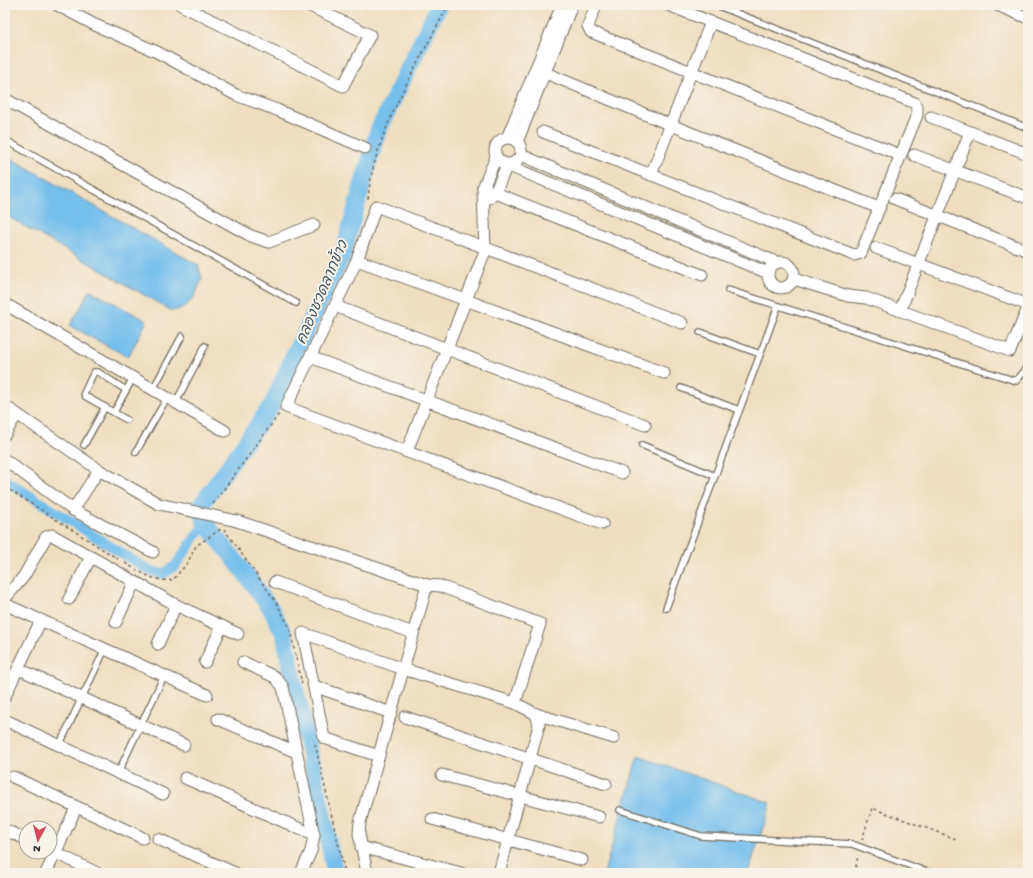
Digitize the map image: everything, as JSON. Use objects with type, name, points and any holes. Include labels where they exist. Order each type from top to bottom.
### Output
[{"type":"street","points":[[57,5],[95,25],[157,52],[236,95],[277,110],[365,148]]},
{"type":"street","points":[[181,5],[343,86],[370,35],[308,5]]},
{"type":"street","points":[[541,71],[562,5]]},
{"type":"street","points":[[512,140],[541,71],[572,5]]},
{"type":"street","points":[[596,5],[588,26],[591,32],[900,154]]},
{"type":"street","points":[[543,132],[854,255],[861,253],[917,115],[918,109],[914,104],[668,5]]},
{"type":"street","points":[[997,5],[1028,18]]},
{"type":"street","points":[[651,176],[711,22]]},
{"type":"street","points":[[541,71],[671,126],[879,208]]},
{"type":"street","points":[[5,99],[251,236],[269,242],[314,225]]},
{"type":"street","points":[[931,117],[1028,154]]},
{"type":"street","points":[[900,311],[970,132]]},
{"type":"street","points":[[483,204],[495,193],[502,162],[496,146],[500,140],[512,140],[521,148],[521,155],[514,163],[502,162]]},
{"type":"street","points":[[914,154],[1028,198]]},
{"type":"street","points":[[521,155],[776,262],[784,262],[790,265],[794,271],[794,278],[790,285],[780,288],[770,284],[768,273],[770,267],[776,262]]},
{"type":"street","points":[[407,451],[485,248],[483,188],[502,162]]},
{"type":"street","points":[[502,162],[768,273]]},
{"type":"street","points":[[483,188],[702,275]]},
{"type":"street","points":[[895,199],[1028,251]]},
{"type":"street","points":[[632,217],[638,204]]},
{"type":"street","points":[[602,524],[286,407],[357,260],[376,206],[682,323]]},
{"type":"street","points":[[794,278],[848,296],[866,298],[1010,351],[1028,307],[876,248]]},
{"type":"street","points":[[357,260],[664,373]]},
{"type":"street","points":[[5,304],[225,431]]},
{"type":"street","points":[[334,306],[645,425]]},
{"type":"street","points":[[310,357],[622,473]]},
{"type":"street","points":[[5,406],[99,470],[159,504],[237,522],[427,585],[440,586],[540,624],[515,703]]},
{"type":"street","points":[[5,434],[17,414]]},
{"type":"street","points":[[5,460],[73,510],[153,552]]},
{"type":"street","points":[[73,510],[99,470]]},
{"type":"street","points":[[207,695],[41,620],[7,601],[48,536],[56,536],[134,583],[176,605],[238,634]]},
{"type":"street","points":[[69,599],[91,558]]},
{"type":"street","points":[[275,582],[413,633]]},
{"type":"street","points":[[116,622],[134,583]]},
{"type":"street","points":[[368,873],[361,847],[360,822],[427,585]]},
{"type":"street","points":[[158,644],[176,605]]},
{"type":"street","points":[[5,696],[41,620]]},
{"type":"street","points":[[205,662],[222,626]]},
{"type":"street","points":[[379,756],[324,738],[308,687],[303,633],[403,669],[515,703],[536,714],[614,738]]},
{"type":"street","points":[[243,662],[275,677],[283,686],[314,835],[311,851],[301,873]]},
{"type":"street","points":[[19,668],[184,745]]},
{"type":"street","points":[[308,687],[391,713]]},
{"type":"street","points":[[499,873],[539,725],[536,714]]},
{"type":"street","points":[[405,717],[606,784]]},
{"type":"street","points":[[218,719],[296,752]]},
{"type":"street","points":[[5,720],[163,794]]},
{"type":"street","points":[[442,775],[599,817]]},
{"type":"street","points":[[12,777],[143,838]]},
{"type":"street","points":[[185,778],[314,835]]},
{"type":"street","points":[[58,842],[76,808]]},
{"type":"street","points":[[432,820],[582,860]]},
{"type":"street","points":[[5,830],[18,836]]},
{"type":"street","points":[[158,839],[235,873]]},
{"type":"street","points":[[361,847],[461,873]]},
{"type":"street","points":[[58,854],[97,873]]},
{"type":"street","points":[[46,873],[50,860]]},
{"type":"lane","points":[[716,5],[1028,128]]},
{"type":"lane","points":[[5,140],[296,303]]},
{"type":"lane","points":[[728,290],[1016,381],[1028,367]]},
{"type":"lane","points":[[666,608],[778,306]]},
{"type":"lane","points":[[700,332],[760,354]]},
{"type":"lane","points":[[153,389],[182,336]]},
{"type":"lane","points":[[136,452],[172,400],[205,346]]},
{"type":"lane","points":[[126,390],[98,372],[92,373],[84,390],[85,396],[127,420]]},
{"type":"lane","points":[[114,412],[133,378]]},
{"type":"lane","points":[[681,388],[739,410]]},
{"type":"lane","points":[[84,445],[105,407]]},
{"type":"lane","points":[[642,446],[715,476]]},
{"type":"lane","points":[[59,746],[105,649]]},
{"type":"lane","points":[[118,773],[164,676]]},
{"type":"lane","points":[[620,810],[701,836],[852,844],[930,873]]},
{"type":"path","points":[[367,204],[369,185],[389,124],[448,5]]},
{"type":"path","points":[[211,509],[222,489],[280,412]]},
{"type":"path","points":[[5,487],[117,559],[150,577],[162,581],[173,580],[188,562],[196,546],[223,528]]},
{"type":"path","points":[[219,523],[276,602],[289,626],[308,687]]},
{"type":"path","points":[[315,743],[345,873]]},
{"type":"path","points":[[855,873],[859,847],[872,808],[956,840]]},
{"type":"water","points":[[5,155],[198,265],[202,279],[192,300],[184,307],[172,311],[5,215]]},
{"type":"water","points":[[90,290],[147,321],[128,357],[70,326]]},
{"type":"water","points":[[638,756],[771,803],[748,873],[604,873]]},
{"type":"waterway","name":"คลองชวดลากข้าว","points":[[335,873],[284,634],[271,609],[235,560],[205,523],[201,505],[272,405],[291,361],[342,256],[378,131],[439,5]]},
{"type":"waterway","points":[[5,480],[150,571],[163,574],[175,566],[205,523]]}]
